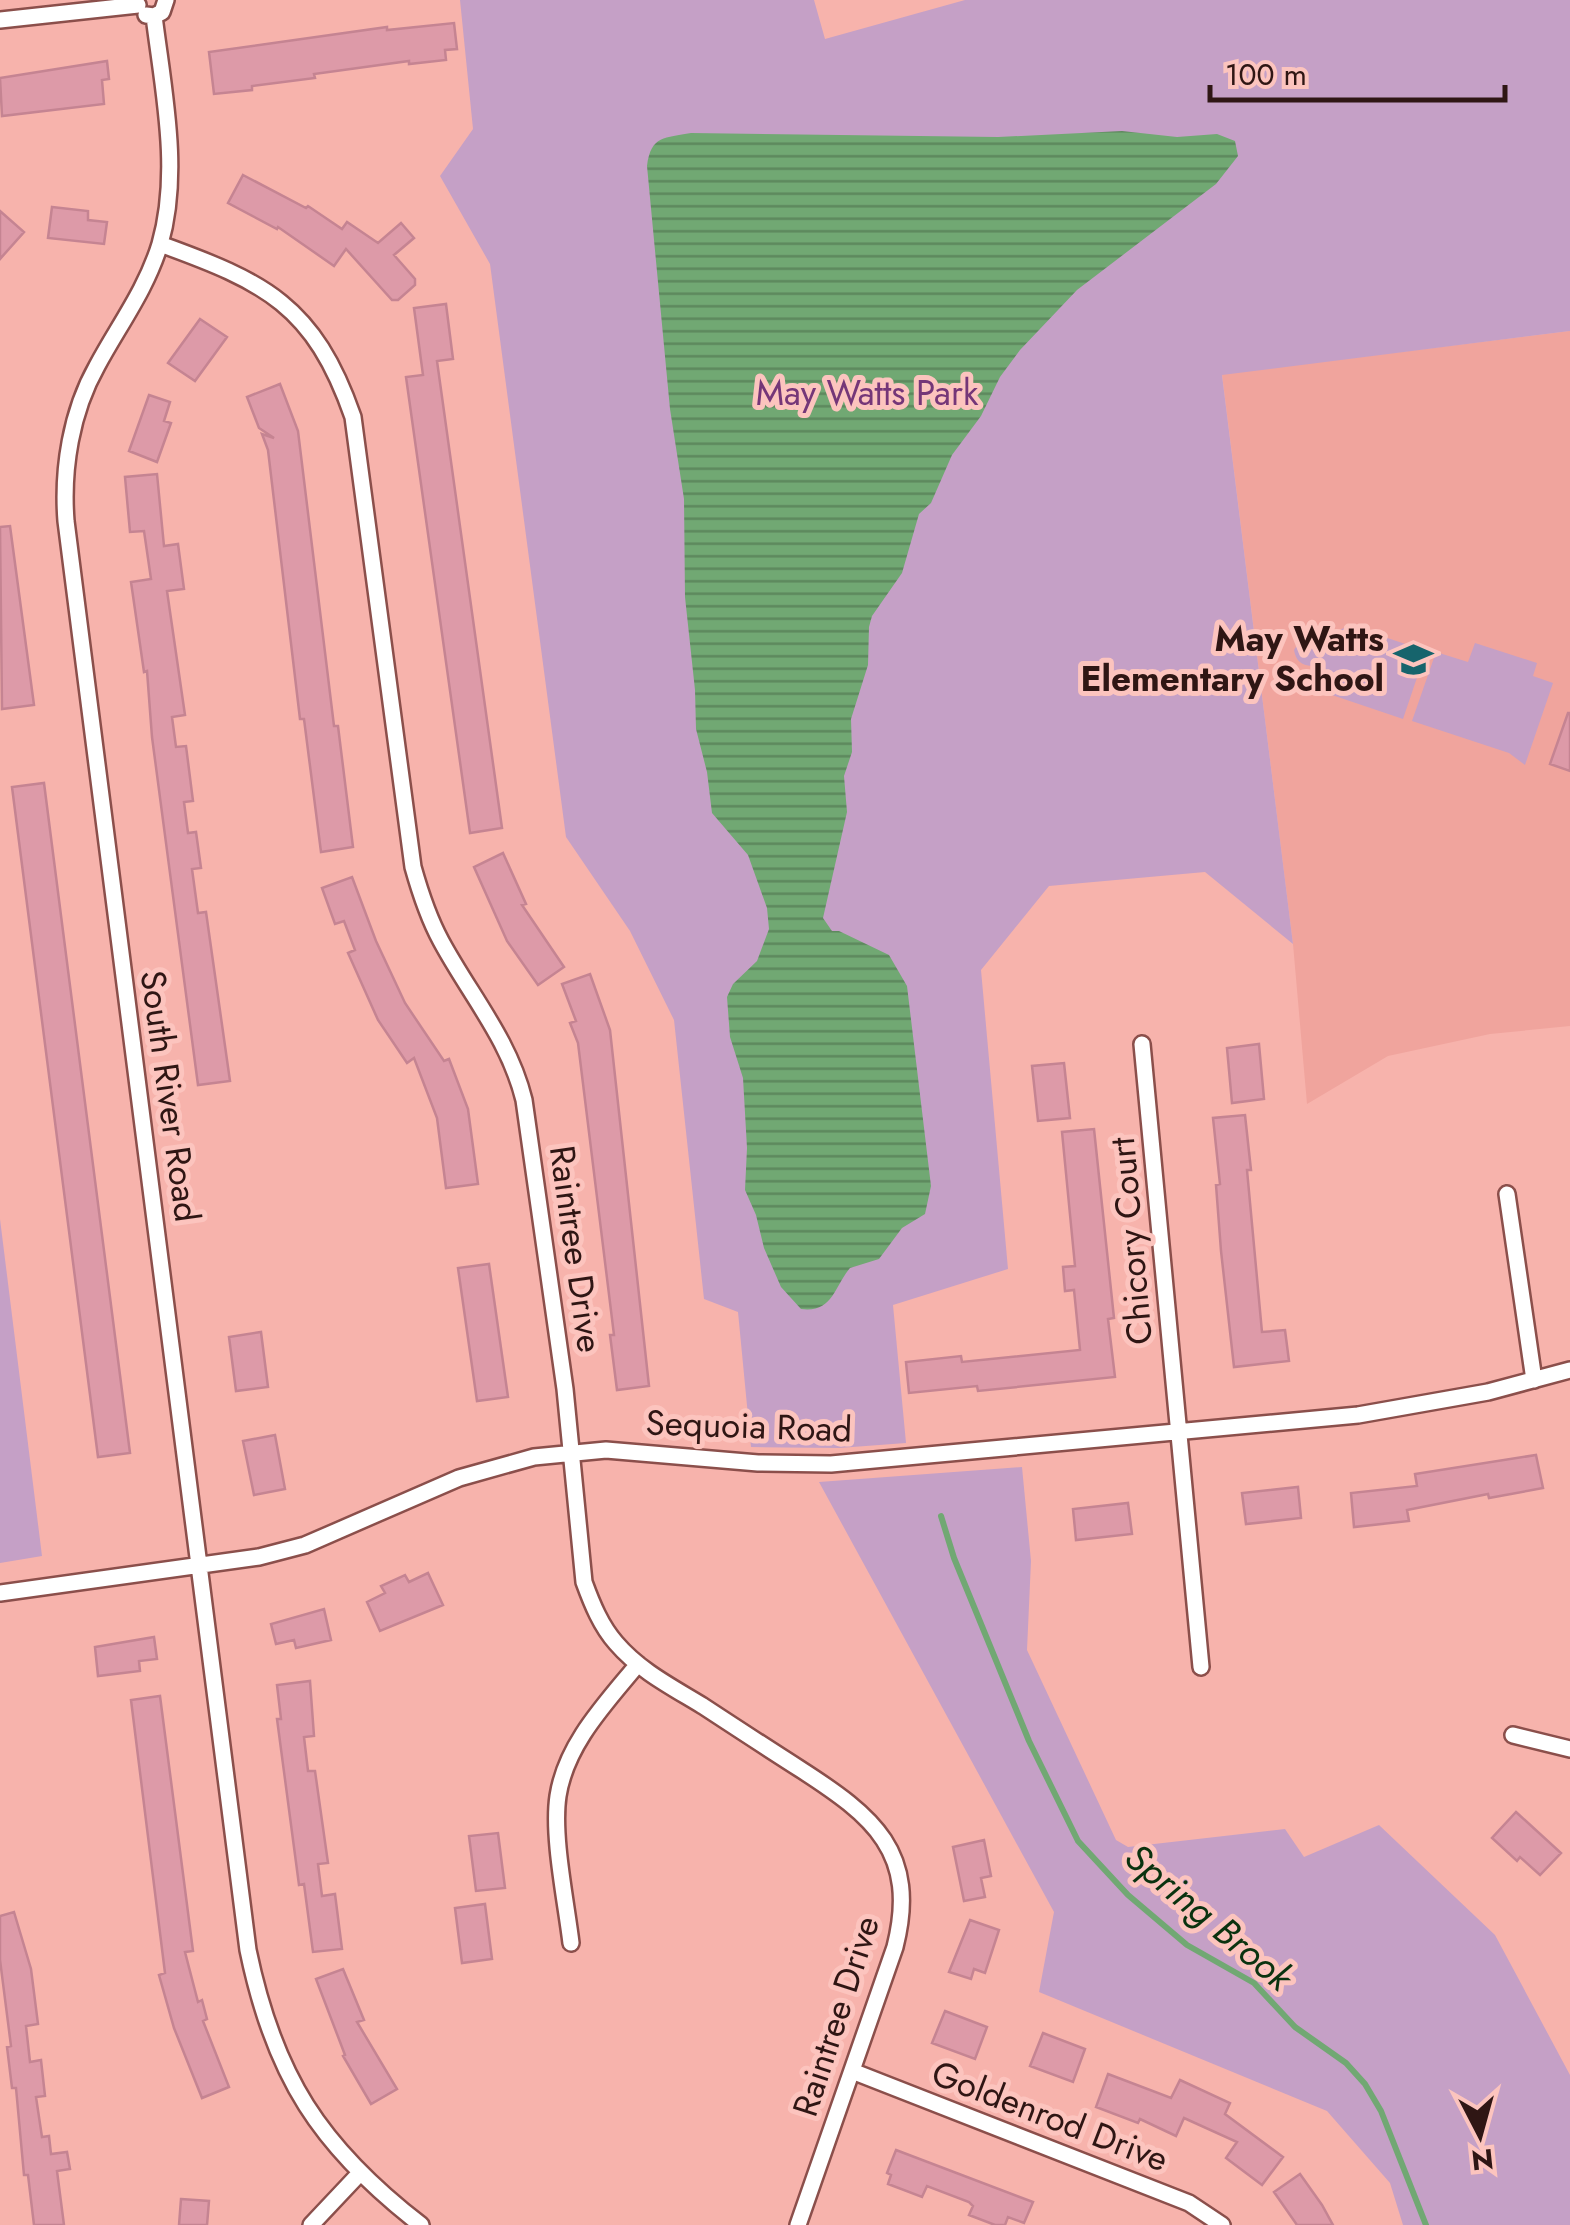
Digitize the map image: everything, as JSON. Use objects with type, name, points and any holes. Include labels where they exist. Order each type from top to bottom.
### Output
[{"type":"street","points":[[0,20],[138,3],[142,12],[154,16],[164,9],[167,0]]},
{"type":"street","name":"South River Road","points":[[154,16],[169,172],[166,218],[147,280],[84,393],[70,444],[65,503],[248,1950],[259,2004],[284,2066],[307,2111],[326,2137],[360,2173],[422,2225]]},
{"type":"street","name":"Raintree Drive","points":[[160,244],[249,279],[288,307],[332,367],[353,417],[410,854],[432,923],[498,1032],[520,1081],[572,1454],[584,1582],[602,1624],[638,1664],[850,1802],[867,1817],[889,1849],[900,1879],[900,1926],[798,2225]]},
{"type":"street","name":"Chicory Court","points":[[1142,1044],[1201,1667]]},
{"type":"street","points":[[1508,1194],[1534,1380]]},
{"type":"street","name":"Sequoia Road","points":[[0,1593],[200,1566],[305,1546],[459,1478],[534,1458],[606,1450],[732,1462],[831,1464],[1412,1408],[1570,1370]]},
{"type":"street","points":[[571,1943],[557,1816],[563,1776],[584,1734],[638,1664]]},
{"type":"street","points":[[1513,1735],[1570,1749]]},
{"type":"street","name":"Goldenrod Drive","points":[[852,2071],[1189,2203],[1222,2225]]},
{"type":"street","points":[[311,2225],[360,2173]]},
{"type":"shaded area","points":[[1122,131],[1177,137],[1217,134],[1235,141],[1238,156],[1216,184],[1077,290],[1020,350],[1000,377],[981,416],[952,455],[931,503],[919,514],[902,573],[872,616],[868,665],[851,719],[852,752],[844,776],[847,812],[823,918],[832,931],[889,955],[907,986],[931,1186],[925,1214],[902,1228],[879,1259],[850,1268],[832,1297],[820,1307],[801,1309],[781,1287],[745,1190],[743,1078],[730,1037],[727,997],[733,984],[757,961],[769,929],[767,908],[748,855],[712,813],[696,729],[685,597],[684,499],[670,409],[649,156],[661,140],[691,133],[998,137]]},
{"type":"shaded area","name":"May Watts Elementary School","points":[[1570,331],[1570,1026],[1490,1034],[1388,1056],[1307,1104],[1293,944],[1222,374]]},
{"type":"green space","name":"May Watts Park","points":[[460,0],[814,0],[825,39],[965,0],[1570,0],[1570,331],[1222,375],[1293,944],[1205,872],[1049,886],[981,970],[1008,1269],[893,1305],[906,1443],[839,1448],[751,1447],[738,1312],[704,1299],[674,1020],[630,931],[566,837],[490,264],[440,176],[473,129]]},
{"type":"green space","points":[[1349,625],[1426,651],[1403,719],[1326,693],[1312,666],[1296,657],[1294,650],[1302,637],[1309,635],[1322,640]]},
{"type":"green space","points":[[1475,643],[1537,663],[1533,676],[1553,683],[1525,765],[1509,753],[1412,721],[1436,652],[1468,662]]},
{"type":"green space","points":[[0,1219],[42,1556],[0,1563]]},
{"type":"green space","points":[[1022,1467],[1031,1561],[1027,1650],[1116,1840],[1128,1847],[1285,1829],[1304,1857],[1379,1825],[1495,1935],[1570,2075],[1570,2225],[1403,2225],[1390,2183],[1327,2111],[1039,1992],[1054,1912],[819,1482]]},
{"type":"building","points":[[454,23],[457,49],[445,50],[446,60],[314,74],[315,78],[214,94],[209,52],[387,27]]},
{"type":"building","points":[[107,61],[109,79],[102,80],[104,104],[2,116],[0,78]]},
{"type":"building","points":[[243,175],[308,206],[342,229],[347,222],[378,243],[401,223],[414,238],[394,255],[415,279],[415,285],[398,300],[392,300],[346,249],[334,266],[278,227],[228,203]]},
{"type":"building","points":[[52,207],[88,211],[88,220],[107,222],[104,244],[48,238]]},
{"type":"building","points":[[0,211],[24,232],[0,259]]},
{"type":"building","points":[[446,304],[453,359],[437,361],[502,828],[470,833],[406,377],[423,375],[414,308]]},
{"type":"building","points":[[200,319],[227,337],[195,381],[168,363]]},
{"type":"building","points":[[280,384],[298,431],[353,847],[321,852],[304,719],[300,719],[268,450],[262,434],[274,438],[259,428],[247,397]]},
{"type":"building","points":[[149,395],[170,402],[164,421],[171,423],[157,462],[129,451]]},
{"type":"building","points":[[157,474],[164,546],[178,544],[184,589],[167,591],[185,715],[172,717],[176,747],[186,746],[193,801],[184,802],[188,833],[196,832],[201,868],[192,869],[198,913],[206,912],[230,1081],[198,1085],[152,737],[147,671],[144,672],[131,582],[151,579],[144,531],[130,532],[125,477]]},
{"type":"building","points":[[10,526],[34,705],[2,709],[0,527]]},
{"type":"building","points":[[1570,713],[1570,771],[1550,764]]},
{"type":"building","points":[[44,783],[130,1453],[98,1457],[12,787]]},
{"type":"building","points":[[503,853],[526,904],[522,905],[564,967],[538,985],[507,941],[474,867]]},
{"type":"building","points":[[352,877],[405,1003],[444,1061],[449,1059],[468,1109],[478,1184],[446,1188],[437,1118],[414,1058],[407,1063],[378,1020],[348,953],[355,950],[344,921],[335,924],[322,888]]},
{"type":"building","points":[[590,974],[610,1030],[649,1386],[617,1390],[610,1335],[614,1335],[578,1043],[570,1023],[576,1021],[562,984]]},
{"type":"building","points":[[1259,1044],[1264,1099],[1232,1103],[1227,1048]]},
{"type":"building","points":[[1064,1063],[1070,1118],[1038,1121],[1032,1066]]},
{"type":"building","points":[[1245,1115],[1262,1332],[1285,1330],[1289,1361],[1234,1367],[1221,1251],[1216,1185],[1220,1184],[1213,1118]]},
{"type":"building","points":[[1094,1129],[1114,1318],[1108,1319],[1115,1377],[978,1391],[977,1386],[909,1393],[906,1362],[961,1356],[962,1362],[1080,1350],[1074,1290],[1065,1291],[1063,1267],[1075,1266],[1062,1132]]},
{"type":"building","points":[[489,1264],[508,1397],[477,1401],[458,1268]]},
{"type":"building","points":[[261,1332],[268,1387],[236,1391],[229,1337]]},
{"type":"building","points":[[275,1435],[285,1489],[254,1495],[243,1441]]},
{"type":"building","points":[[1536,1455],[1543,1488],[1407,1510],[1409,1521],[1354,1527],[1351,1493],[1417,1486],[1415,1474]]},
{"type":"building","points":[[1298,1487],[1301,1518],[1246,1524],[1242,1493]]},
{"type":"building","points":[[1128,1503],[1132,1534],[1076,1540],[1073,1509]]},
{"type":"building","points":[[428,1573],[443,1605],[380,1631],[367,1602],[385,1593],[381,1586],[405,1575],[409,1582]]},
{"type":"building","points":[[324,1609],[331,1640],[296,1648],[294,1640],[276,1644],[271,1624]]},
{"type":"building","points":[[154,1637],[157,1659],[139,1661],[140,1671],[98,1676],[95,1647]]},
{"type":"building","points":[[310,1681],[314,1736],[304,1737],[308,1771],[315,1771],[328,1863],[318,1864],[322,1896],[335,1894],[342,1949],[313,1952],[304,1884],[299,1885],[277,1719],[281,1719],[277,1685]]},
{"type":"building","points":[[160,1696],[193,1951],[185,1952],[198,2002],[202,2000],[207,2019],[203,2021],[229,2087],[202,2098],[174,2028],[159,1975],[165,1973],[131,1700]]},
{"type":"building","points":[[1516,1812],[1561,1853],[1540,1875],[1492,1838]]},
{"type":"building","points":[[498,1833],[505,1888],[476,1891],[469,1836]]},
{"type":"building","points":[[984,1840],[991,1876],[981,1878],[985,1897],[964,1901],[953,1847]]},
{"type":"building","points":[[485,1904],[492,1959],[462,1963],[455,1908]]},
{"type":"building","points":[[14,1912],[31,1969],[38,2024],[26,2026],[30,2062],[41,2060],[45,2096],[36,2097],[42,2137],[49,2136],[51,2154],[67,2152],[70,2169],[57,2171],[64,2225],[34,2225],[28,2175],[24,2175],[0,1960],[0,1916]]},
{"type":"building","points":[[970,1920],[999,1930],[985,1973],[974,1969],[971,1979],[949,1972]]},
{"type":"building","points":[[343,1969],[364,2020],[357,2022],[397,2089],[371,2104],[343,2056],[316,1979]]},
{"type":"building","points":[[945,2011],[987,2027],[975,2059],[932,2043]]},
{"type":"building","points":[[1043,2033],[1085,2049],[1073,2082],[1030,2066]]},
{"type":"building","points":[[1108,2074],[1171,2098],[1180,2080],[1230,2103],[1225,2114],[1283,2157],[1262,2185],[1226,2158],[1237,2142],[1184,2118],[1176,2136],[1140,2119],[1138,2123],[1096,2107]]},
{"type":"building","points":[[896,2150],[1033,2202],[1024,2223],[1008,2217],[1005,2225],[995,2225],[969,2215],[973,2206],[969,2202],[927,2186],[922,2197],[888,2184],[891,2175],[887,2173]]},
{"type":"building","points":[[1300,2174],[1333,2225],[1297,2225],[1274,2192]]},
{"type":"building","points":[[181,2199],[209,2201],[207,2225],[179,2225]]},
{"type":"waterway","name":"Spring Brook","points":[[941,1516],[954,1558],[1029,1741],[1078,1841],[1128,1895],[1187,1945],[1254,1983],[1295,2027],[1346,2063],[1381,2111],[1426,2225]]},
{"type":"place","name":"May Watts Elementary School","points":[[1414,659]]}]
